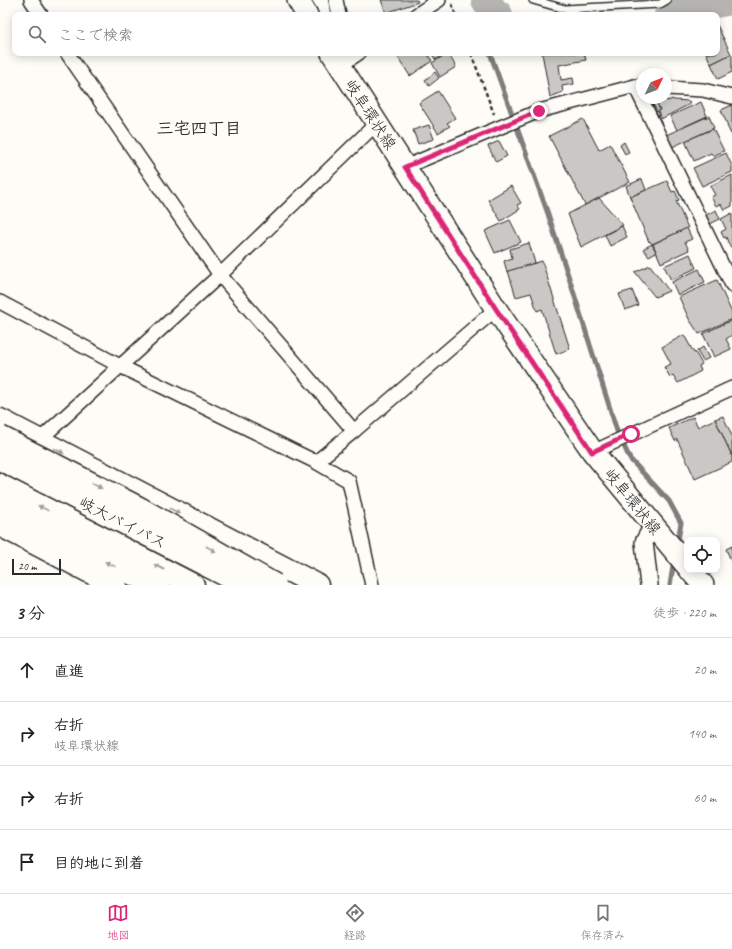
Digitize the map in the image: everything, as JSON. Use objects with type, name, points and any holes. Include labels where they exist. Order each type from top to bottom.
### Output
[{"type":"highway","points":[[0,420],[317,585]]},
{"type":"highway","points":[[0,437],[140,509],[275,585]]},
{"type":"highway","name":"岐大バイパス","points":[[0,459],[245,585]]},
{"type":"highway","name":"岐大バイパス","points":[[0,485],[193,585]]},
{"type":"highway","points":[[0,508],[112,565],[158,585]]},
{"type":"highway","points":[[0,525],[114,585]]},
{"type":"main road","points":[[298,0],[305,12]]},
{"type":"main road","name":"岐阜環状線","points":[[338,57],[377,123],[496,309],[602,448],[653,526],[684,563]]},
{"type":"main road","name":"岐阜環状線","points":[[693,573],[703,585]]},
{"type":"street","points":[[31,0],[39,12]]},
{"type":"street","points":[[336,0],[338,12]]},
{"type":"street","points":[[421,12],[439,0]]},
{"type":"street","points":[[69,56],[220,275],[354,431]]},
{"type":"street","points":[[405,167],[539,111],[636,87]]},
{"type":"street","points":[[672,88],[703,90],[732,97]]},
{"type":"street","points":[[647,104],[732,285]]},
{"type":"street","points":[[0,476],[220,275],[377,123]]},
{"type":"street","points":[[0,302],[120,366],[316,462],[349,482],[372,585]]},
{"type":"street","points":[[316,462],[496,309]]},
{"type":"street","points":[[602,448],[732,388]]},
{"type":"street","points":[[649,585],[644,542],[653,526]]},
{"type":"lane","points":[[533,0],[565,9],[660,4],[667,0]]},
{"type":"path","points":[[451,0],[455,12]]},
{"type":"path","points":[[472,56],[502,127]]},
{"type":"building","points":[[381,0],[417,0],[418,2],[389,12],[386,12]]},
{"type":"building","points":[[720,31],[731,54],[711,64],[707,56],[720,56]]},
{"type":"building","points":[[731,54],[732,72],[718,79],[711,64]]},
{"type":"building","points":[[397,56],[429,56],[432,61],[410,76]]},
{"type":"building","points":[[433,56],[442,56],[436,60]]},
{"type":"building","points":[[443,56],[450,56],[456,67],[440,77],[432,63]]},
{"type":"building","points":[[543,56],[585,56],[586,60],[559,65],[561,80],[573,78],[574,84],[562,86],[563,92],[550,97]]},
{"type":"building","points":[[435,72],[439,78],[429,86],[425,80]]},
{"type":"building","points":[[438,91],[455,118],[447,123],[450,126],[438,133],[419,103]]},
{"type":"building","points":[[673,99],[689,101],[690,104],[661,119],[658,111],[660,110],[657,104],[672,104]]},
{"type":"building","points":[[701,102],[707,116],[677,130],[670,116]]},
{"type":"building","points":[[653,104],[657,104],[660,110],[657,112]]},
{"type":"building","points":[[732,105],[732,133],[731,134],[721,110]]},
{"type":"building","points":[[709,116],[714,128],[672,147],[666,135]]},
{"type":"building","points":[[583,119],[599,150],[610,144],[630,182],[585,205],[549,136]]},
{"type":"building","points":[[429,125],[434,139],[418,144],[413,130]]},
{"type":"building","points":[[713,129],[724,151],[713,156],[711,153],[694,161],[685,141]]},
{"type":"building","points":[[499,141],[507,156],[496,162],[488,146]]},
{"type":"building","points":[[624,142],[629,152],[625,154],[620,145]]},
{"type":"building","points":[[726,153],[732,166],[732,172],[702,186],[693,168]]},
{"type":"building","points":[[732,175],[732,206],[724,210],[721,204],[716,206],[711,197],[715,195],[710,186]]},
{"type":"building","points":[[642,179],[646,190],[630,197],[626,186]]},
{"type":"building","points":[[667,181],[672,192],[675,191],[679,200],[676,201],[688,228],[652,244],[650,241],[649,242],[630,197]]},
{"type":"building","points":[[511,186],[521,203],[517,205],[520,209],[501,221],[488,200]]},
{"type":"building","points":[[599,198],[623,225],[581,247],[568,214]]},
{"type":"building","points":[[716,210],[720,219],[710,224],[706,215]]},
{"type":"building","points":[[732,213],[732,246],[730,247],[726,237],[724,238],[721,232],[726,229],[721,219]]},
{"type":"building","points":[[510,220],[521,242],[495,253],[485,231]]},
{"type":"building","points":[[622,226],[627,237],[610,246],[605,235]]},
{"type":"building","points":[[687,228],[692,239],[685,242],[689,250],[661,263],[653,244]]},
{"type":"building","points":[[529,243],[535,263],[507,272],[504,261],[512,258],[510,249]]},
{"type":"building","points":[[652,244],[656,252],[649,256],[643,249]]},
{"type":"building","points":[[690,254],[696,268],[671,280],[664,266]]},
{"type":"building","points":[[542,261],[570,349],[556,354],[542,309],[537,311],[531,293],[516,297],[508,271]]},
{"type":"building","points":[[650,265],[669,291],[655,297],[635,272]]},
{"type":"building","points":[[699,269],[705,282],[678,295],[672,282]]},
{"type":"building","points":[[717,280],[732,313],[732,319],[699,334],[689,319],[679,297]]},
{"type":"building","points":[[632,290],[638,305],[625,310],[619,294]]},
{"type":"building","points":[[732,320],[732,335],[726,339],[731,349],[714,357],[703,334]]},
{"type":"building","points":[[684,335],[702,364],[699,366],[701,371],[678,383],[673,375],[670,377],[664,367],[671,364],[662,347]]},
{"type":"building","points":[[703,347],[709,358],[703,361],[697,351]]},
{"type":"building","points":[[723,416],[732,436],[732,456],[715,419]]},
{"type":"building","points":[[693,417],[698,427],[715,419],[732,456],[732,462],[695,479],[677,439],[675,441],[669,428]]},
{"type":"building","points":[[732,546],[732,563],[726,549]]},
{"type":"waterway","points":[[486,0],[493,12]]},
{"type":"waterway","points":[[680,12],[704,5],[732,0]]},
{"type":"waterway","points":[[491,56],[547,211],[617,431],[630,459],[669,501],[681,523],[677,545]]},
{"type":"waterway","points":[[670,585],[674,560]]},
{"type":"district","name":"三宅四丁目","points":[[199,128]]},
{"type":"route","points":[[539,111],[405,167],[496,309],[592,452],[631,434]]}]
